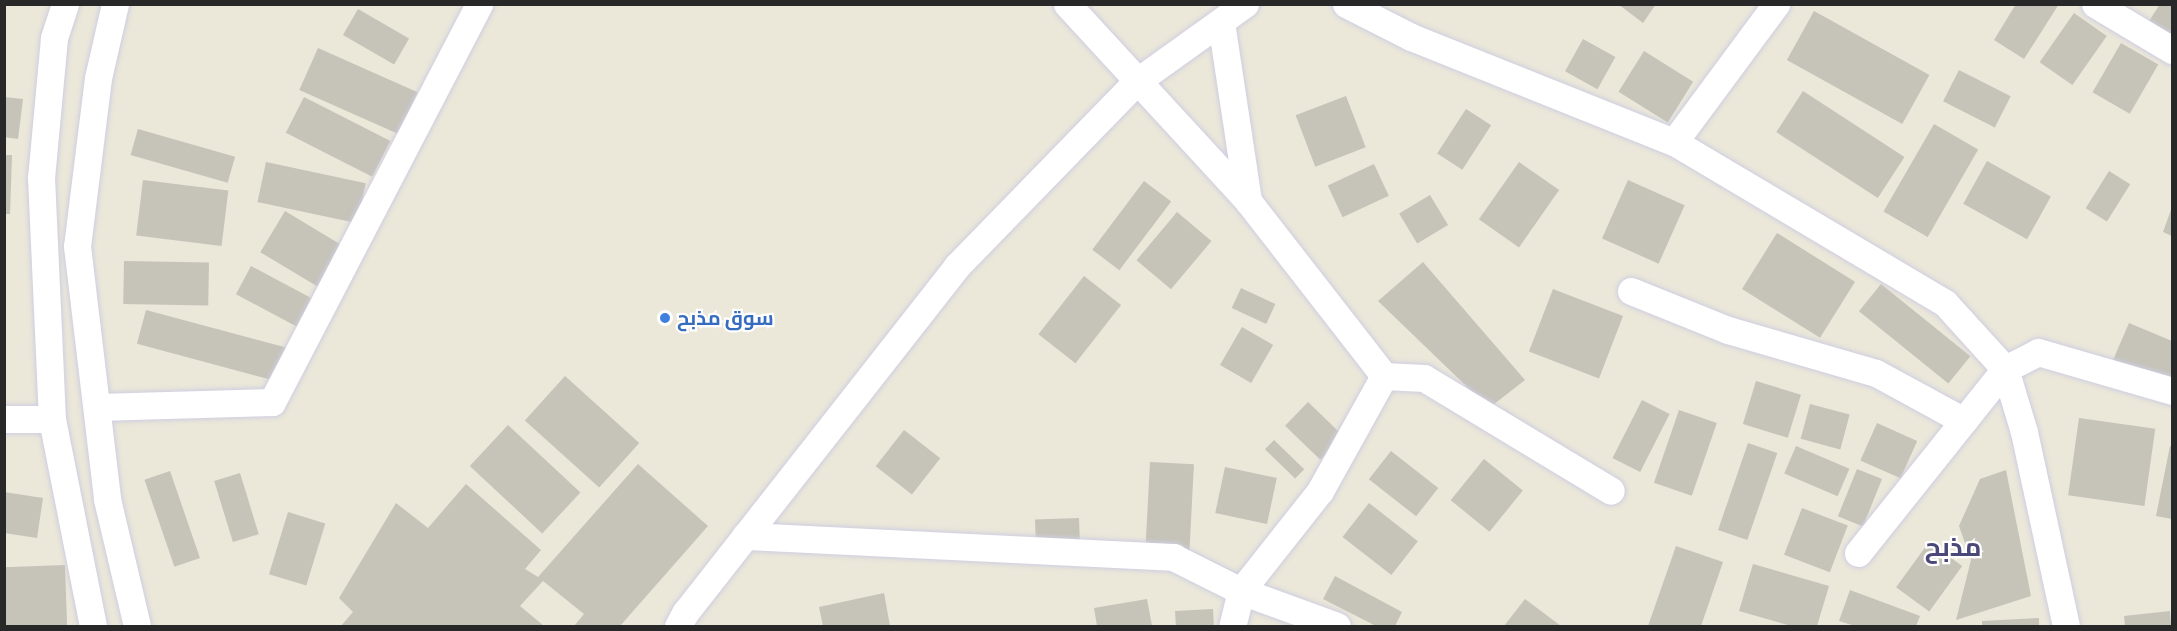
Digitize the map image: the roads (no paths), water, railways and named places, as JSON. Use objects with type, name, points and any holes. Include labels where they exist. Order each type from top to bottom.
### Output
[{"type":"street","points":[[65,4],[54,38],[41,177],[52,419],[93,627]]},
{"type":"street","points":[[115,4],[98,78],[76,246],[107,500],[136,627]]},
{"type":"street","points":[[97,407],[272,402],[478,4]]},
{"type":"street","points":[[1067,4],[1136,82],[1248,201],[1383,376],[1424,378],[1611,491]]},
{"type":"street","points":[[678,627],[685,613],[957,266],[1136,82],[1245,4]]},
{"type":"street","points":[[1346,4],[1411,37],[1674,142],[1945,303],[2005,369],[2024,432],[2066,627]]},
{"type":"street","points":[[1674,142],[1776,4]]},
{"type":"street","points":[[2095,4],[2172,50]]},
{"type":"street","points":[[1221,22],[1248,201]]},
{"type":"street","points":[[45,130],[90,139]]},
{"type":"street","points":[[1630,291],[1728,330],[1876,373],[1964,421]]},
{"type":"street","points":[[1857,552],[2005,369],[2038,352],[2172,391]]},
{"type":"street","points":[[1232,627],[1241,591],[1320,491],[1383,376]]},
{"type":"street","points":[[4,419],[52,419]]},
{"type":"street","points":[[745,536],[1173,557],[1241,591],[1337,627]]},
{"type":"place","name":"سوق مذبح","points":[[665,318]]},
{"type":"district","name":"مذبح","points":[[1953,548]]}]
